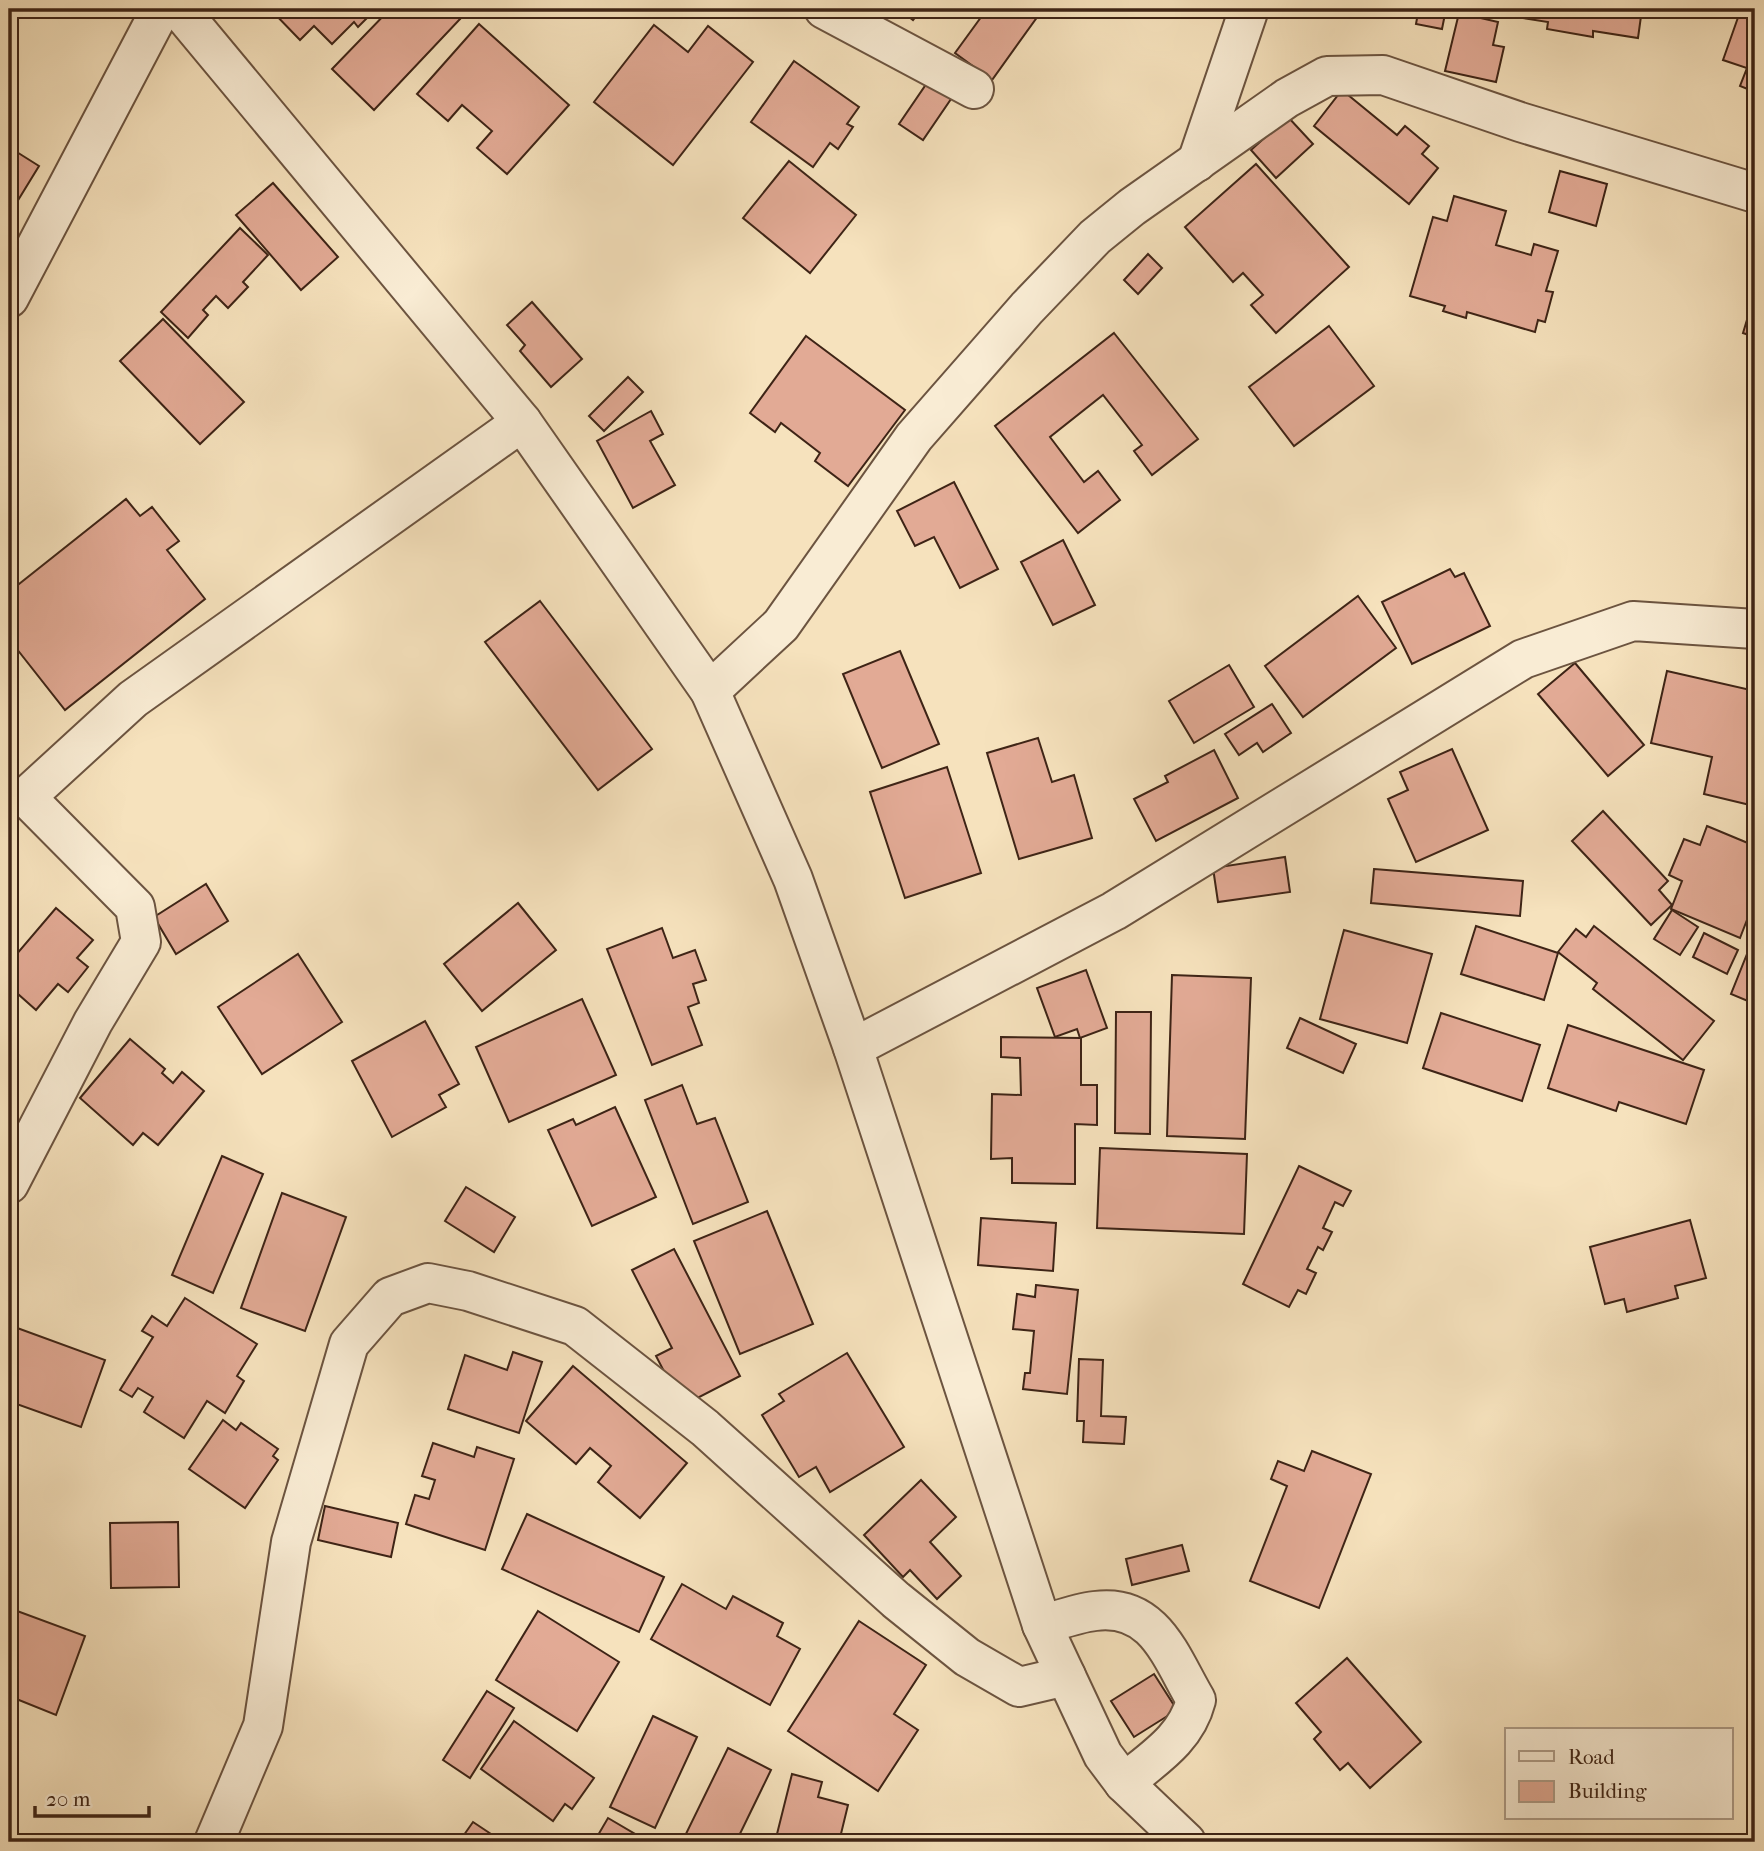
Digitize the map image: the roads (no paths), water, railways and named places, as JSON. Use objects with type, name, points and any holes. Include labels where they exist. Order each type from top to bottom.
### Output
[{"type":"street","points":[[9,298],[161,9]]},
{"type":"street","points":[[179,9],[522,422],[710,691],[793,879],[853,1048],[1042,1625],[1103,1755],[1124,1783],[1186,1842]]},
{"type":"street","points":[[824,9],[974,89]]},
{"type":"street","points":[[1197,162],[1249,9]]},
{"type":"street","points":[[710,691],[781,625],[914,437],[1027,308],[1095,237],[1132,206],[1287,98],[1327,76],[1383,75],[1520,122],[1755,193]]},
{"type":"street","points":[[9,1184],[93,1022],[141,942],[135,908],[17,786],[133,699],[522,422]]},
{"type":"street","points":[[853,1048],[1114,911],[1523,659],[1633,621],[1755,629]]},
{"type":"street","points":[[214,1842],[263,1726],[291,1542],[349,1344],[390,1297],[428,1283],[468,1291],[575,1326],[705,1428],[896,1600],[967,1657],[1019,1687],[1066,1676]]},
{"type":"street","points":[[1042,1625],[1096,1611],[1137,1616],[1152,1626],[1196,1700],[1191,1720],[1176,1740],[1124,1783]]}]
